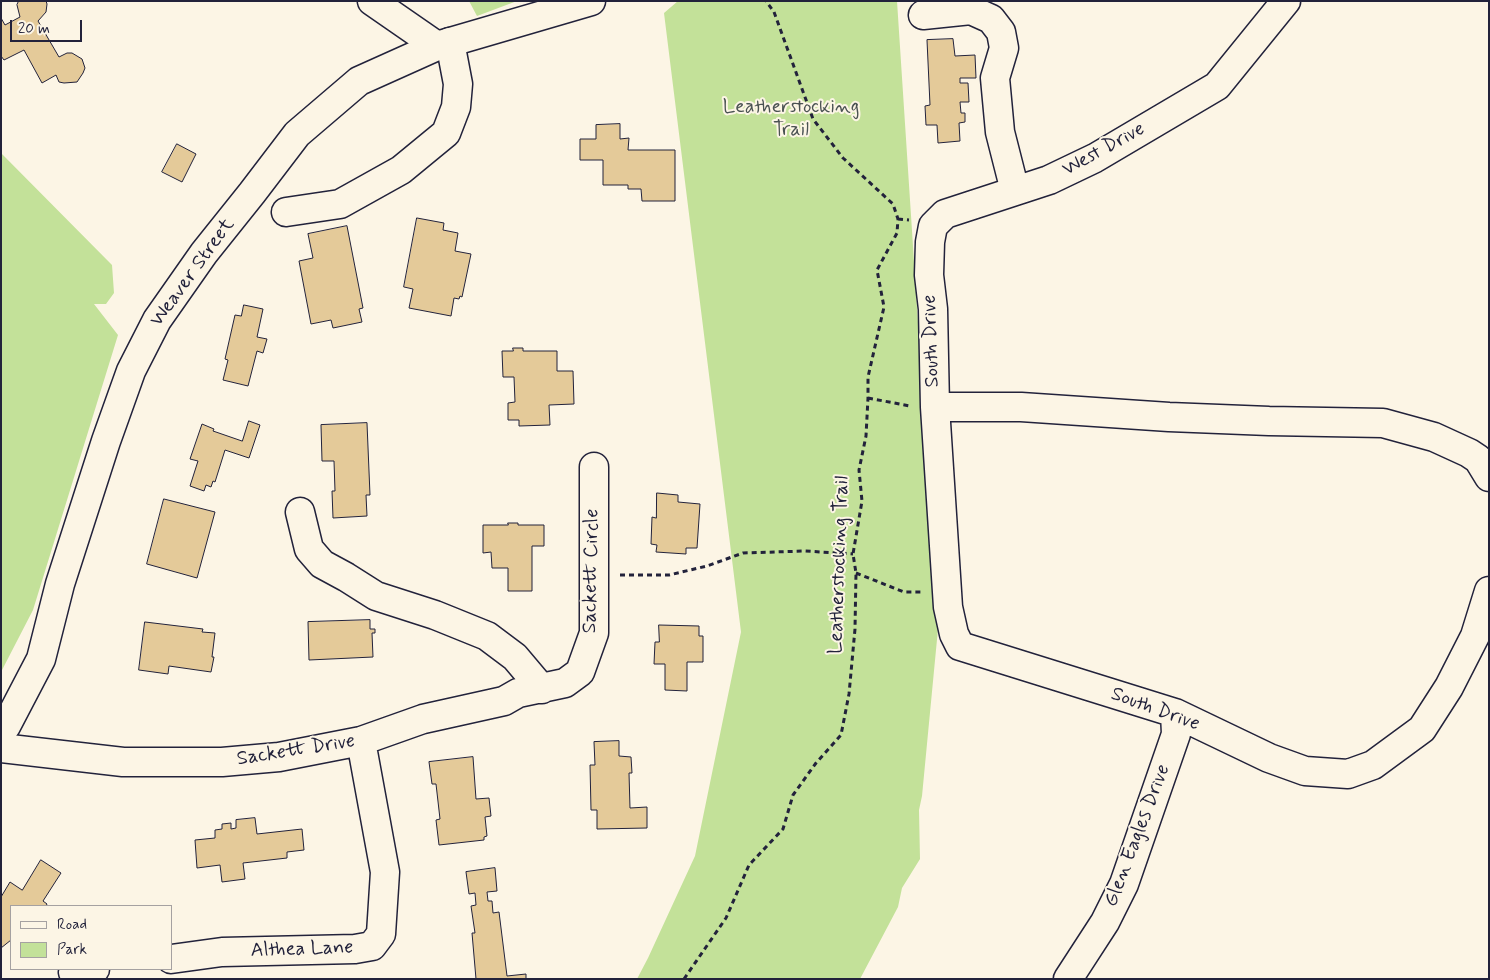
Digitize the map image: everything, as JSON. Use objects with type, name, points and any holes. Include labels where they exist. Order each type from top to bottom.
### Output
[{"type":"street","points":[[286,212],[340,204],[401,170],[446,133],[456,106],[458,84],[443,44],[372,1]]},
{"type":"street","name":"Weaver Street","points":[[1,732],[6,726],[41,659],[60,584],[106,441],[131,371],[156,320],[204,253],[297,134],[360,81],[443,44],[592,1]]},
{"type":"street","name":"West Drive","points":[[929,275],[930,242],[933,226],[945,214],[1049,180],[1095,158],[1216,86],[1286,1]]},
{"type":"street","points":[[923,15],[970,10],[991,18],[1002,32],[1004,48],[995,78],[1000,132],[1015,191]]},
{"type":"street","name":"South Drive","points":[[929,275],[933,309],[934,407],[948,607],[954,634],[960,646],[1175,713],[1269,758],[1305,770],[1348,774],[1373,765],[1422,729],[1449,688],[1475,636],[1489,591]]},
{"type":"street","name":"South Drive","points":[[934,407],[1021,408],[1189,418],[1383,423],[1434,437],[1469,453],[1478,460],[1489,477]]},
{"type":"street","name":"Sackett Circle","points":[[580,672],[594,633],[594,467]]},
{"type":"street","points":[[300,512],[309,549],[322,564],[376,596],[435,615],[487,636],[514,657],[542,689]]},
{"type":"street","name":"Sackett Drive","points":[[1,748],[123,762],[222,762],[279,757],[362,740],[423,719],[504,701],[518,694],[564,683],[580,672]]},
{"type":"street","name":"Glen Eagles Drive","points":[[1068,979],[1105,922],[1124,884],[1176,734],[1175,713]]},
{"type":"street","name":"Althea Lane","points":[[172,959],[222,952],[355,950],[372,946],[381,934],[385,872],[362,740]]},
{"type":"path","name":"Leatherstocking Trail","points":[[684,979],[726,918],[749,865],[783,829],[794,795],[816,762],[841,735],[849,694],[855,629],[856,574],[853,554],[862,501],[859,470],[866,436],[868,377],[884,307],[877,270],[897,233],[898,219],[893,204],[842,158],[813,119],[774,12],[766,1]]},
{"type":"path","points":[[868,398],[912,406],[934,407]]},
{"type":"path","points":[[594,573],[669,575],[707,566],[743,553],[805,552],[853,554]]},
{"type":"path","points":[[856,574],[904,592],[947,592]]},
{"type":"green space","points":[[469,1],[517,1],[477,16]]},
{"type":"green space","name":"Leatherstocking Trail","points":[[678,1],[897,1],[938,629],[922,796],[919,810],[920,859],[902,888],[898,907],[860,979],[637,979],[695,856],[741,632],[664,13]]},
{"type":"green space","points":[[1,153],[112,265],[114,293],[106,304],[94,304],[118,335],[33,610],[1,672]]},
{"type":"building","points":[[19,1],[46,1],[46,12],[38,21],[59,57],[72,53],[82,59],[85,68],[77,82],[59,82],[56,75],[42,83],[24,50],[4,60],[1,56],[1,18],[5,25],[20,17],[17,5]]},
{"type":"building","points":[[953,39],[955,56],[975,55],[976,78],[960,78],[960,83],[968,83],[969,102],[960,102],[961,113],[965,113],[965,122],[959,123],[960,141],[938,143],[937,125],[926,125],[925,106],[930,105],[927,40]]},
{"type":"building","points":[[620,124],[620,139],[629,138],[628,150],[675,150],[675,201],[642,201],[641,189],[628,189],[628,185],[603,185],[603,160],[580,160],[580,139],[596,139],[596,125]]},
{"type":"building","points":[[177,144],[196,154],[182,182],[162,172]]},
{"type":"building","points":[[417,218],[444,223],[443,230],[458,233],[455,251],[471,254],[462,297],[460,296],[459,299],[454,298],[451,316],[409,308],[413,289],[404,287]]},
{"type":"building","points":[[347,226],[363,308],[359,309],[362,322],[333,328],[331,320],[311,324],[299,261],[313,258],[308,234]]},
{"type":"building","points":[[244,305],[263,309],[257,337],[267,339],[263,353],[257,351],[248,386],[223,380],[228,360],[225,359],[235,315],[241,316]]},
{"type":"building","points":[[513,348],[523,348],[523,351],[557,351],[557,371],[573,371],[574,404],[549,405],[550,425],[519,426],[519,420],[508,420],[508,403],[515,402],[514,377],[503,377],[502,351],[513,351]]},
{"type":"building","points":[[249,421],[260,425],[249,458],[225,450],[215,482],[213,481],[211,487],[206,485],[204,491],[190,486],[198,461],[190,459],[202,424],[214,429],[213,431],[242,441]]},
{"type":"building","points":[[367,423],[370,495],[366,495],[367,516],[333,518],[332,491],[335,491],[334,461],[322,461],[321,425]]},
{"type":"building","points":[[657,493],[678,495],[678,502],[700,504],[697,548],[686,548],[686,554],[656,552],[657,545],[651,544],[652,517],[656,518]]},
{"type":"building","points":[[164,499],[215,512],[197,578],[147,564]]},
{"type":"building","points":[[508,523],[544,525],[544,546],[532,546],[532,591],[508,591],[508,568],[492,568],[491,552],[483,553],[483,525],[508,525]]},
{"type":"building","points":[[370,620],[370,629],[375,629],[375,633],[372,633],[373,657],[309,660],[308,622]]},
{"type":"building","points":[[145,622],[203,629],[202,632],[215,633],[211,672],[169,666],[168,674],[139,670]]},
{"type":"building","points":[[659,625],[699,626],[699,636],[703,636],[703,662],[687,662],[687,691],[665,690],[665,664],[654,664],[655,642],[659,642]]},
{"type":"building","points":[[619,741],[619,756],[631,757],[632,773],[629,773],[630,808],[647,807],[647,828],[597,829],[597,810],[591,810],[590,765],[595,765],[594,742]]},
{"type":"building","points":[[473,757],[476,799],[489,798],[491,816],[485,817],[487,836],[484,837],[484,840],[439,845],[436,820],[440,819],[436,784],[432,784],[429,762]]},
{"type":"building","points":[[255,818],[257,834],[302,829],[304,850],[287,852],[287,858],[243,863],[245,879],[222,882],[220,865],[197,868],[195,840],[215,838],[215,830],[222,829],[222,824],[231,823],[231,829],[236,828],[236,820]]},
{"type":"building","points":[[41,860],[61,873],[43,901],[46,905],[10,905],[10,941],[1,948],[1,897],[10,882],[22,890]]},
{"type":"building","points":[[495,868],[497,891],[487,892],[488,901],[492,901],[493,913],[499,912],[507,976],[526,974],[526,979],[476,979],[472,933],[475,933],[471,906],[476,905],[475,893],[469,894],[466,872]]}]
